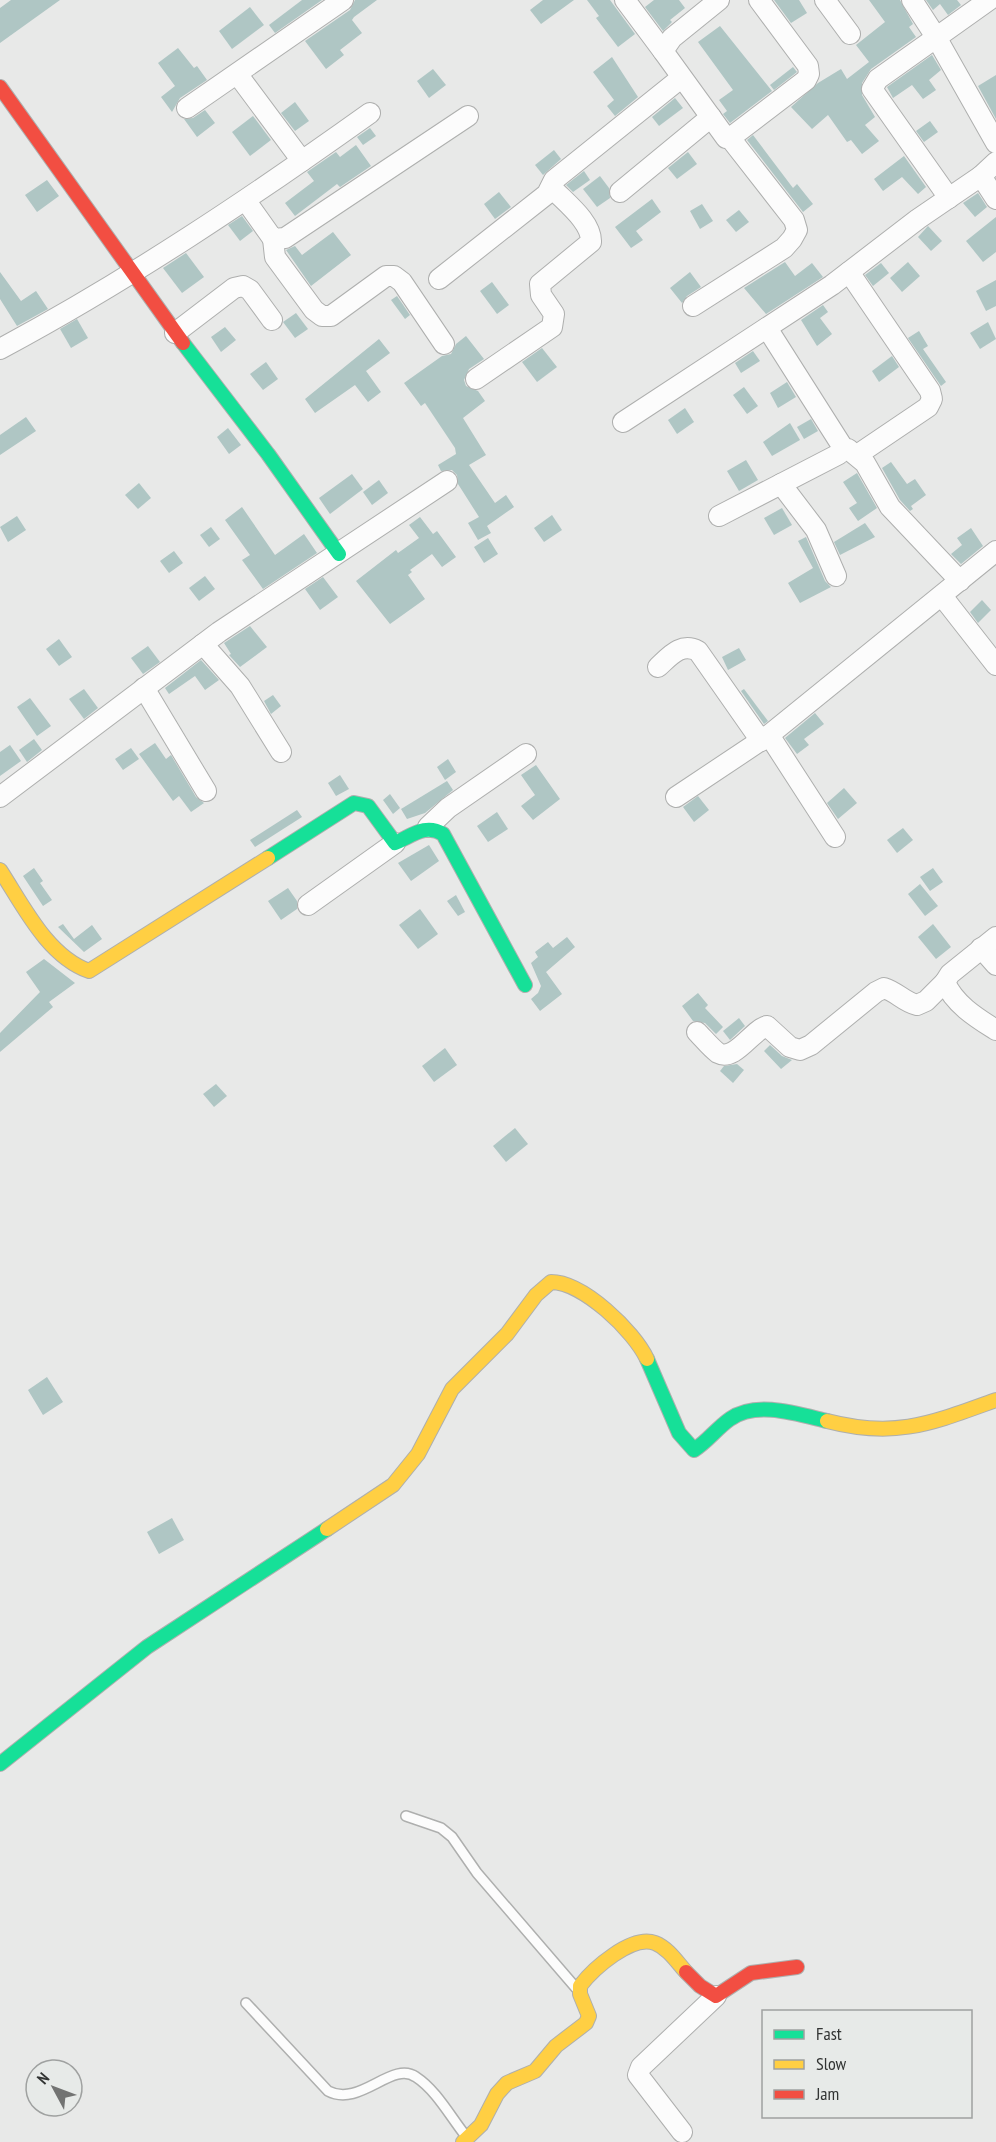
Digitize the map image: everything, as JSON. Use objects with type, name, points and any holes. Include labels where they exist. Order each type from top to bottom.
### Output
[{"type":"street","points":[[187,108],[238,75],[343,0]]},
{"type":"street","points":[[626,0],[726,138],[730,138],[794,220],[797,230],[784,248],[693,306]]},
{"type":"street","points":[[663,51],[672,38],[719,0]]},
{"type":"street","points":[[730,138],[806,80],[809,74],[808,66],[759,0]]},
{"type":"street","points":[[825,0],[850,34]]},
{"type":"street","points":[[912,0],[989,116],[996,143]]},
{"type":"street","points":[[949,198],[872,88],[878,79],[989,0]]},
{"type":"street","points":[[238,75],[302,161]]},
{"type":"street","points":[[438,279],[552,188],[554,180],[562,173],[681,78]]},
{"type":"street","points":[[0,87],[175,333],[268,454],[339,554]]},
{"type":"street","points":[[0,349],[132,272],[246,201],[370,113]]},
{"type":"street","points":[[273,239],[285,238],[468,116]]},
{"type":"street","points":[[620,192],[711,117]]},
{"type":"street","points":[[623,422],[849,272],[981,176],[996,162]]},
{"type":"street","points":[[981,176],[996,199]]},
{"type":"street","points":[[476,380],[552,327],[554,314],[541,294],[540,284],[591,242],[592,234],[552,188]]},
{"type":"street","points":[[246,201],[273,239],[275,257],[314,310],[322,316],[331,316],[386,276],[394,276],[402,282],[444,344]]},
{"type":"street","points":[[719,516],[839,454],[850,451],[928,407],[932,399],[930,392],[849,272]]},
{"type":"street","points":[[175,333],[234,288],[243,286],[250,290],[272,320]]},
{"type":"street","points":[[767,328],[890,507],[960,581]]},
{"type":"street","points":[[0,797],[203,644],[447,481]]},
{"type":"street","points":[[781,484],[816,530],[836,576]]},
{"type":"street","points":[[676,796],[765,738],[996,551]]},
{"type":"street","points":[[942,596],[996,665]]},
{"type":"street","points":[[203,644],[240,686],[281,752]]},
{"type":"street","points":[[658,667],[680,649],[690,646],[698,651],[765,738],[836,837]]},
{"type":"street","points":[[144,688],[206,791]]},
{"type":"street","points":[[308,905],[395,843],[428,827],[447,808],[526,754]]},
{"type":"street","points":[[0,870],[66,959],[81,970],[89,971],[354,802],[368,806],[395,843]]},
{"type":"street","points":[[428,827],[436,828],[443,834],[475,897],[525,985]]},
{"type":"street","points":[[697,1032],[719,1053],[727,1054],[737,1050],[760,1028],[767,1026],[790,1047],[800,1050],[811,1045],[884,988],[892,990],[906,1003],[917,1005],[926,1001],[950,974],[989,942],[996,965]]},
{"type":"street","points":[[945,982],[948,990],[970,1012],[996,1030]]},
{"type":"street","points":[[0,1764],[147,1647],[393,1485],[418,1454],[452,1389],[507,1334],[536,1295],[551,1282],[565,1283],[598,1305],[639,1345],[685,1443],[694,1450],[737,1414],[758,1410],[783,1410],[874,1430],[900,1429],[929,1423],[996,1400]]},
{"type":"street","points":[[465,2140],[481,2125],[497,2094],[507,2083],[535,2071],[556,2046],[586,2023],[589,2016],[578,1990],[581,1983],[605,1961],[634,1943],[643,1941],[654,1943],[668,1950],[707,1992],[716,1996]]},
{"type":"street","points":[[682,2132],[638,2075],[641,2067],[716,1996],[751,1973],[797,1967]]},
{"type":"lane","points":[[406,1816],[441,1828],[452,1837],[477,1873],[578,1990]]},
{"type":"lane","points":[[246,2002],[328,2091],[339,2096],[352,2095],[401,2073],[414,2075],[426,2085],[465,2140]]},
{"type":"building","points":[[11,0],[60,0],[0,43],[0,8]]},
{"type":"building","points":[[302,0],[322,0],[275,33],[269,25]]},
{"type":"building","points":[[355,0],[377,0],[354,17],[352,20],[362,33],[340,50],[344,55],[326,69],[305,41],[350,10]]},
{"type":"building","points":[[543,0],[574,0],[541,24],[530,10]]},
{"type":"building","points":[[587,0],[610,0],[635,34],[618,47],[596,18],[599,16]]},
{"type":"building","points":[[654,0],[679,0],[685,8],[670,20],[672,22],[663,31],[645,7]]},
{"type":"building","points":[[774,0],[799,0],[807,13],[791,23]]},
{"type":"building","points":[[869,0],[900,0],[913,24],[909,27],[916,37],[871,69],[862,83],[862,95],[875,117],[865,125],[879,141],[862,154],[851,140],[847,142],[828,115],[812,129],[791,107],[818,83],[841,69],[847,79],[869,62],[856,45],[885,22]]},
{"type":"building","points":[[926,0],[957,0],[961,5],[948,15],[940,4],[933,10]]},
{"type":"building","points":[[250,7],[264,25],[232,49],[219,31]]},
{"type":"building","points":[[720,26],[772,91],[730,123],[723,114],[727,111],[719,100],[733,90],[698,42]]},
{"type":"building","points":[[178,48],[194,68],[197,66],[207,80],[180,98],[172,112],[161,97],[175,86],[158,63]]},
{"type":"building","points":[[932,55],[941,70],[929,80],[936,90],[923,99],[912,85],[893,98],[887,87]]},
{"type":"building","points":[[612,57],[638,97],[615,116],[607,106],[614,100],[593,72]]},
{"type":"building","points":[[793,67],[797,72],[774,90],[770,85]]},
{"type":"building","points":[[433,69],[446,85],[429,98],[417,81]]},
{"type":"building","points":[[996,75],[996,119],[978,86]]},
{"type":"building","points":[[675,98],[683,108],[659,126],[652,117]]},
{"type":"building","points":[[295,102],[309,121],[295,131],[281,113]]},
{"type":"building","points":[[205,110],[215,123],[197,137],[184,119],[193,118]]},
{"type":"building","points":[[253,116],[271,140],[250,156],[232,132]]},
{"type":"building","points":[[930,121],[938,132],[924,142],[916,131]]},
{"type":"building","points":[[370,128],[376,136],[363,145],[357,137]]},
{"type":"building","points":[[753,135],[793,188],[797,184],[813,204],[803,212],[747,140]]},
{"type":"building","points":[[356,145],[371,166],[340,187],[337,184],[295,216],[285,203],[314,181],[307,172],[336,152],[340,157]]},
{"type":"building","points":[[554,150],[561,159],[543,175],[535,165]]},
{"type":"building","points":[[688,152],[697,164],[677,179],[668,168]]},
{"type":"building","points":[[904,156],[926,187],[918,194],[902,177],[883,191],[874,179]]},
{"type":"building","points":[[584,171],[590,180],[573,192],[566,185]]},
{"type":"building","points":[[600,176],[609,188],[610,198],[597,207],[583,189]]},
{"type":"building","points":[[47,180],[59,196],[37,212],[25,195]]},
{"type":"building","points":[[499,192],[511,207],[495,219],[484,204]]},
{"type":"building","points":[[978,193],[987,207],[975,217],[963,203]]},
{"type":"building","points":[[652,199],[661,212],[636,231],[643,240],[631,248],[615,227]]},
{"type":"building","points":[[702,204],[713,221],[700,229],[690,211]]},
{"type":"building","points":[[739,210],[749,222],[736,232],[726,220]]},
{"type":"building","points":[[242,216],[253,231],[240,241],[228,225]]},
{"type":"building","points":[[996,217],[996,252],[983,262],[966,241]]},
{"type":"building","points":[[928,226],[942,241],[931,251],[918,237]]},
{"type":"building","points":[[333,232],[351,255],[311,286],[286,250],[295,246],[302,255]]},
{"type":"building","points":[[186,253],[204,277],[182,293],[163,268]]},
{"type":"building","points":[[785,262],[795,276],[812,263],[823,277],[766,314],[744,288]]},
{"type":"building","points":[[908,262],[920,276],[902,292],[890,278]]},
{"type":"building","points":[[881,263],[889,273],[873,286],[865,275]]},
{"type":"building","points":[[0,272],[21,301],[36,291],[48,309],[17,326],[0,299]]},
{"type":"building","points":[[690,272],[701,287],[687,296],[682,303],[670,288]]},
{"type":"building","points":[[996,280],[996,306],[986,311],[976,291]]},
{"type":"building","points":[[492,282],[509,305],[497,314],[480,291]]},
{"type":"building","points":[[397,296],[410,315],[405,319],[391,300]]},
{"type":"building","points":[[823,305],[828,312],[820,318],[832,334],[817,346],[801,320]]},
{"type":"building","points":[[296,313],[308,329],[295,338],[283,322]]},
{"type":"building","points":[[77,319],[88,338],[71,348],[60,329]]},
{"type":"building","points":[[988,322],[996,339],[980,349],[970,333]]},
{"type":"building","points":[[225,327],[236,340],[221,352],[211,337]]},
{"type":"building","points":[[919,331],[928,346],[923,349],[946,382],[941,386],[908,338]]},
{"type":"building","points":[[466,336],[484,359],[469,369],[464,380],[466,386],[478,391],[485,401],[463,418],[486,455],[469,465],[495,503],[506,495],[514,507],[487,526],[491,533],[478,540],[468,523],[479,517],[458,484],[457,475],[452,470],[441,471],[438,465],[456,454],[455,448],[425,403],[421,406],[404,383],[442,356],[451,354],[456,344]]},
{"type":"building","points":[[379,339],[390,353],[366,371],[381,392],[368,402],[355,385],[315,413],[305,399]]},
{"type":"building","points":[[542,348],[557,367],[537,382],[522,362]]},
{"type":"building","points":[[753,351],[760,361],[741,373],[735,363]]},
{"type":"building","points":[[892,356],[899,367],[879,382],[872,371]]},
{"type":"building","points":[[266,362],[278,379],[263,390],[250,374]]},
{"type":"building","points":[[787,382],[796,397],[778,408],[770,393]]},
{"type":"building","points":[[744,387],[758,406],[747,414],[733,395]]},
{"type":"building","points":[[685,408],[694,422],[677,434],[668,420]]},
{"type":"building","points":[[26,417],[36,431],[0,455],[0,435]]},
{"type":"building","points":[[811,419],[818,431],[804,439],[797,427]]},
{"type":"building","points":[[790,423],[800,440],[772,456],[763,442]]},
{"type":"building","points":[[228,428],[241,445],[229,454],[217,437]]},
{"type":"building","points":[[746,460],[758,480],[739,491],[727,471]]},
{"type":"building","points":[[891,462],[907,484],[915,479],[926,495],[911,506],[913,509],[910,511],[900,500],[882,468]]},
{"type":"building","points":[[857,473],[877,508],[858,521],[849,508],[857,503],[843,482]]},
{"type":"building","points":[[352,474],[363,489],[330,514],[319,498]]},
{"type":"building","points":[[379,480],[388,493],[372,505],[363,492]]},
{"type":"building","points":[[139,483],[151,498],[138,509],[125,495]]},
{"type":"building","points":[[242,507],[275,555],[304,534],[317,553],[263,589],[242,560],[250,555],[225,520]]},
{"type":"building","points":[[782,508],[792,525],[774,535],[764,518]]},
{"type":"building","points":[[552,515],[562,530],[544,542],[534,528]]},
{"type":"building","points":[[17,516],[26,530],[8,542],[0,527]]},
{"type":"building","points":[[420,517],[433,534],[437,531],[456,557],[442,567],[432,554],[410,570],[412,572],[408,575],[425,599],[390,624],[356,581],[396,550],[398,553],[419,538],[409,525]]},
{"type":"building","points":[[865,523],[875,537],[840,555],[834,542]]},
{"type":"building","points":[[211,527],[220,539],[209,547],[200,535]]},
{"type":"building","points":[[971,528],[983,546],[961,564],[951,554],[962,545],[957,538]]},
{"type":"building","points":[[806,537],[825,581],[831,587],[800,603],[788,583],[813,568],[798,541]]},
{"type":"building","points":[[488,538],[498,554],[484,563],[474,547]]},
{"type":"building","points":[[174,551],[183,563],[169,573],[160,561]]},
{"type":"building","points":[[205,576],[215,589],[199,601],[189,588]]},
{"type":"building","points":[[323,577],[338,597],[320,610],[305,589]]},
{"type":"building","points":[[982,600],[991,610],[978,623],[970,612]]},
{"type":"building","points":[[250,626],[267,647],[240,667],[229,655],[231,654],[224,643]]},
{"type":"building","points":[[59,639],[72,657],[59,666],[46,649]]},
{"type":"building","points":[[148,646],[160,662],[143,674],[131,658]]},
{"type":"building","points":[[739,648],[746,660],[728,670],[722,657]]},
{"type":"building","points":[[201,660],[219,680],[205,690],[195,676],[169,694],[165,688]]},
{"type":"building","points":[[84,689],[98,708],[84,719],[69,699]]},
{"type":"building","points":[[744,689],[768,721],[764,724],[741,691]]},
{"type":"building","points":[[273,695],[281,706],[271,714],[264,701]]},
{"type":"building","points":[[30,698],[51,726],[37,736],[17,707]]},
{"type":"building","points":[[815,713],[824,724],[804,739],[809,745],[797,754],[785,738]]},
{"type":"building","points":[[34,739],[42,750],[27,762],[19,750]]},
{"type":"building","points":[[155,743],[166,759],[171,755],[196,797],[204,803],[191,812],[179,796],[173,801],[139,754]]},
{"type":"building","points":[[10,745],[21,761],[0,776],[0,752]]},
{"type":"building","points":[[131,748],[139,759],[123,770],[115,759]]},
{"type":"building","points":[[448,759],[456,772],[445,780],[437,767]]},
{"type":"building","points":[[536,765],[560,799],[533,820],[521,806],[535,795],[521,775]]},
{"type":"building","points":[[340,775],[349,789],[336,796],[328,783]]},
{"type":"building","points":[[447,781],[453,790],[425,813],[407,819],[401,809]]},
{"type":"building","points":[[844,788],[857,803],[838,819],[827,803]]},
{"type":"building","points":[[390,794],[400,808],[393,814],[383,800]]},
{"type":"building","points":[[698,796],[709,810],[694,822],[683,807]]},
{"type":"building","points":[[297,810],[302,817],[255,847],[250,840]]},
{"type":"building","points":[[497,812],[508,829],[488,842],[477,826]]},
{"type":"building","points":[[903,828],[913,840],[897,853],[887,840]]},
{"type":"building","points":[[429,845],[439,861],[411,881],[398,863]]},
{"type":"building","points":[[34,868],[43,881],[40,883],[52,900],[43,906],[23,876]]},
{"type":"building","points":[[933,868],[943,882],[930,891],[920,877]]},
{"type":"building","points":[[920,884],[938,906],[925,916],[908,894]]},
{"type":"building","points":[[288,888],[297,901],[297,909],[281,920],[268,901]]},
{"type":"building","points":[[456,895],[465,912],[458,916],[447,901]]},
{"type":"building","points":[[420,909],[438,934],[418,949],[399,925]]},
{"type":"building","points":[[63,924],[74,939],[92,925],[102,939],[84,952],[58,927]]},
{"type":"building","points":[[933,924],[951,947],[936,959],[918,937]]},
{"type":"building","points":[[567,937],[575,947],[546,972],[562,994],[540,1011],[531,999],[538,993],[541,986],[531,963],[538,957],[535,952],[548,942],[553,948]]},
{"type":"building","points":[[44,959],[75,983],[49,1002],[53,1007],[0,1052],[0,1033],[40,992],[26,972]]},
{"type":"building","points":[[698,993],[708,1005],[705,1008],[723,1027],[716,1034],[705,1023],[693,1021],[682,1006]]},
{"type":"building","points":[[739,1018],[745,1026],[730,1040],[723,1031]]},
{"type":"building","points":[[770,1045],[782,1056],[792,1060],[781,1069],[764,1051]]},
{"type":"building","points":[[445,1048],[457,1065],[434,1082],[422,1066]]},
{"type":"building","points":[[737,1064],[744,1070],[733,1083],[720,1071],[724,1066]]},
{"type":"building","points":[[216,1084],[227,1096],[214,1107],[203,1094]]},
{"type":"building","points":[[515,1128],[528,1144],[506,1162],[493,1146]]},
{"type":"building","points":[[47,1377],[63,1402],[43,1415],[28,1390]]},
{"type":"building","points":[[172,1518],[184,1540],[159,1554],[147,1532]]},
{"type":"traffic: fast","points":[[183,343],[268,454],[339,554]]},
{"type":"traffic: fast","points":[[268,858],[354,803],[368,806],[395,843],[424,830],[443,834],[525,985]]},
{"type":"traffic: fast","points":[[647,1359],[679,1433],[694,1450],[730,1419],[752,1410],[777,1410],[827,1421]]},
{"type":"traffic: fast","points":[[0,1764],[147,1647],[327,1529]]},
{"type":"traffic: slow","points":[[0,870],[48,942],[74,964],[89,971],[268,858]]},
{"type":"traffic: slow","points":[[327,1529],[393,1485],[418,1454],[452,1389],[507,1334],[536,1295],[551,1282],[578,1290],[606,1310],[631,1335],[647,1359]]},
{"type":"traffic: slow","points":[[827,1421],[874,1429],[913,1426],[952,1416],[996,1400]]},
{"type":"traffic: slow","points":[[463,2142],[481,2125],[497,2094],[507,2083],[535,2071],[556,2046],[586,2023],[589,2016],[580,1994],[580,1986],[603,1963],[625,1948],[646,1942],[655,1943],[664,1948],[686,1972]]},
{"type":"traffic: jam","points":[[0,87],[183,343]]},
{"type":"traffic: jam","points":[[686,1972],[700,1986],[716,1996],[751,1973],[797,1967]]}]
